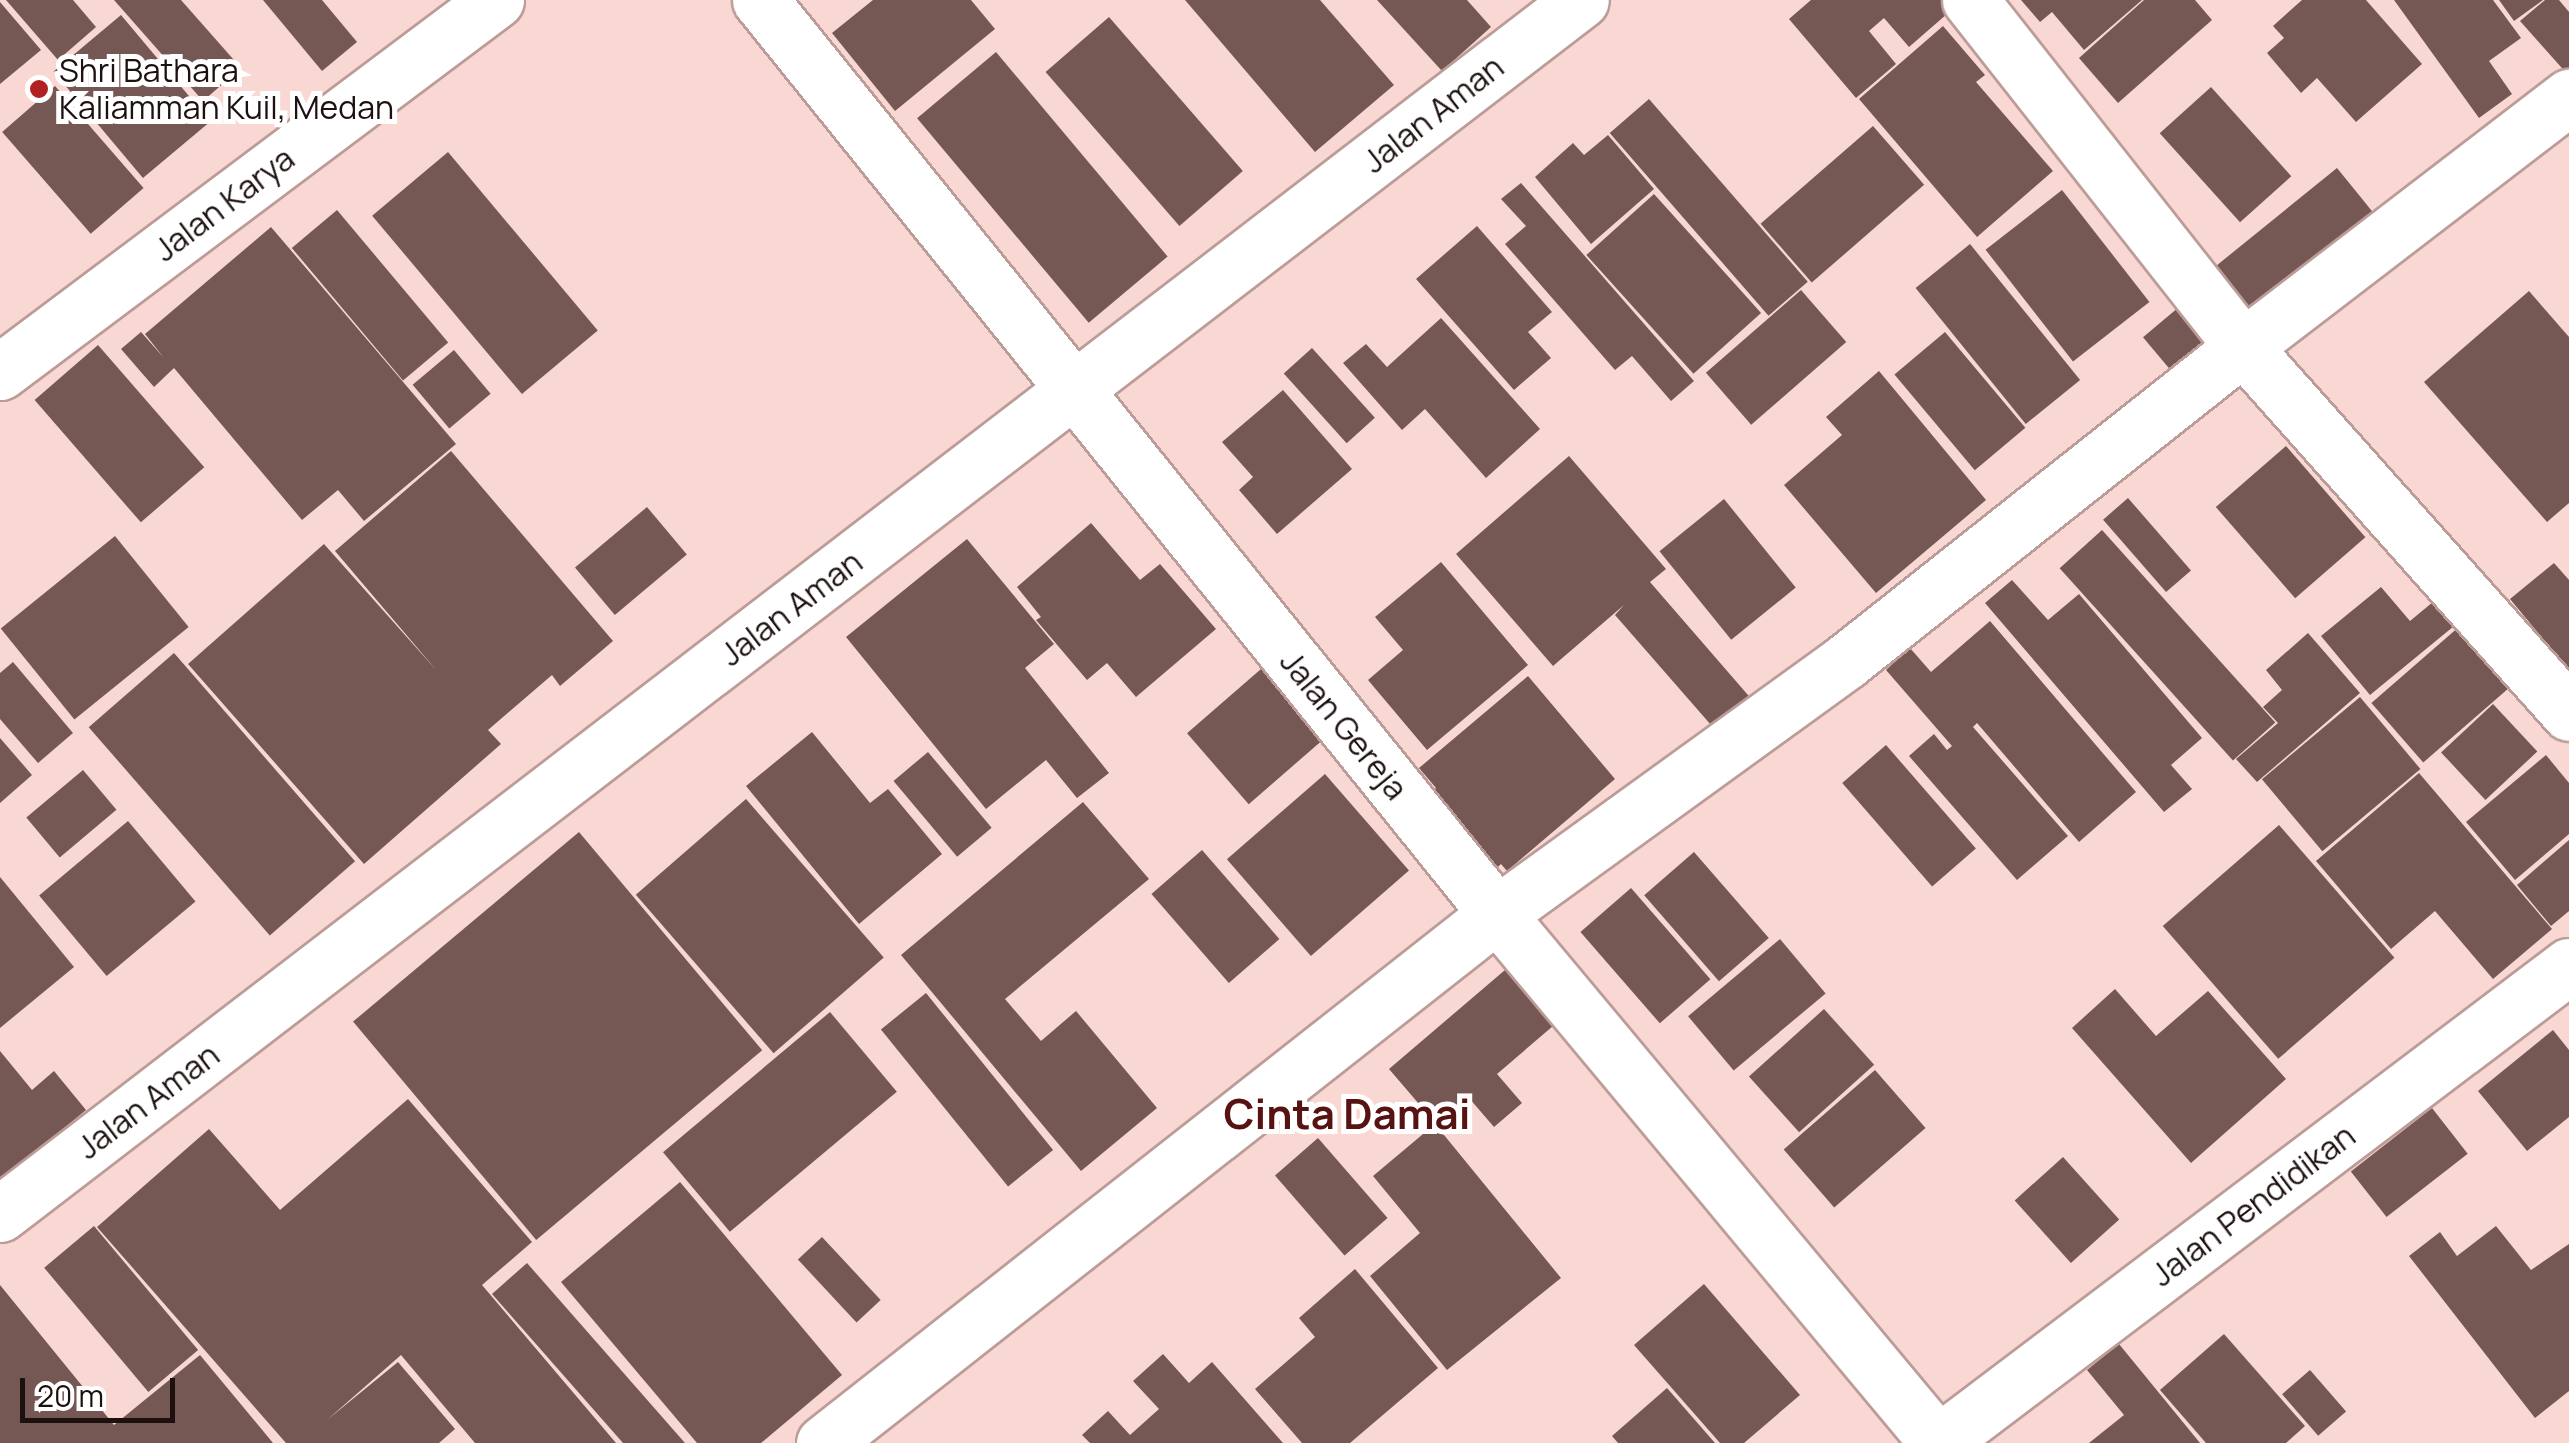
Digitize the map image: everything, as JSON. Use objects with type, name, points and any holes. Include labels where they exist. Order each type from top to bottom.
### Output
[{"type":"street","name":"Jalan Karya","points":[[0,372],[496,0]]},
{"type":"street","name":"Jalan Gereja","points":[[760,0],[1496,914],[1938,1443]]},
{"type":"street","name":"Jalan Aman","points":[[0,1214],[1581,0]]},
{"type":"street","points":[[1970,0],[2243,347],[2569,713]]},
{"type":"street","points":[[824,1443],[1496,914],[1846,662],[2243,347],[2569,98]]},
{"type":"street","name":"Jalan Pendidikan","points":[[1938,1443],[2569,966]]},
{"type":"building","points":[[6,0],[73,0],[96,27],[58,60]]},
{"type":"building","points":[[114,0],[181,0],[241,68],[203,101]]},
{"type":"building","points":[[263,0],[322,0],[357,42],[322,71]]},
{"type":"building","points":[[873,0],[971,0],[995,29],[895,111],[832,33]]},
{"type":"building","points":[[1185,0],[1320,0],[1394,85],[1315,152]]},
{"type":"building","points":[[1377,0],[1467,0],[1491,27],[1442,71]]},
{"type":"building","points":[[1811,0],[1949,0],[1955,7],[1909,47],[1884,18],[1869,31],[1896,64],[1856,98],[1789,19]]},
{"type":"building","points":[[2021,0],[2142,0],[2084,50],[2052,12],[2040,22]]},
{"type":"building","points":[[2144,0],[2195,0],[2212,20],[2118,103],[2079,58]]},
{"type":"building","points":[[2302,0],[2366,0],[2422,64],[2356,122],[2317,78],[2301,93],[2267,53],[2284,38],[2273,26]]},
{"type":"building","points":[[2394,0],[2493,0],[2521,38],[2489,61],[2512,94],[2479,118]]},
{"type":"building","points":[[2499,0],[2543,0],[2514,21]]},
{"type":"building","points":[[2545,0],[2559,0],[2569,12],[2569,76],[2520,21]]},
{"type":"building","points":[[0,2],[41,50],[0,84]]},
{"type":"building","points":[[121,15],[210,121],[143,178],[54,72]]},
{"type":"building","points":[[1109,17],[1243,171],[1179,226],[1046,72]]},
{"type":"building","points":[[1943,26],[1985,75],[1976,82],[2053,171],[1977,237],[1859,99]]},
{"type":"building","points":[[996,52],[1168,257],[1089,323],[917,118]]},
{"type":"building","points":[[55,86],[144,188],[91,234],[2,132]]},
{"type":"building","points":[[2211,87],[2291,176],[2240,222],[2160,133]]},
{"type":"building","points":[[1649,99],[1808,282],[1769,316],[1610,133]]},
{"type":"building","points":[[1873,126],[1924,185],[1812,283],[1761,224]]},
{"type":"building","points":[[1608,135],[1654,189],[1591,244],[1535,177],[1573,143],[1584,155]]},
{"type":"building","points":[[448,152],[598,330],[522,394],[372,216]]},
{"type":"building","points":[[2337,168],[2380,222],[2255,324],[2211,270]]},
{"type":"building","points":[[1521,183],[1694,381],[1671,401],[1632,356],[1615,370],[1505,244],[1526,226],[1501,199]]},
{"type":"building","points":[[2062,190],[2149,302],[2073,362],[1986,250]]},
{"type":"building","points":[[1654,194],[1761,313],[1693,374],[1586,255]]},
{"type":"building","points":[[337,210],[448,343],[403,380],[292,248]]},
{"type":"building","points":[[1477,226],[1552,312],[1528,332],[1551,358],[1514,390],[1416,279]]},
{"type":"building","points":[[271,227],[456,444],[364,521],[338,490],[302,520],[174,368],[154,387],[121,349],[141,332],[164,358],[145,334]]},
{"type":"building","points":[[1970,244],[2080,380],[2026,424],[1916,288]]},
{"type":"building","points":[[1801,290],[1846,342],[1751,425],[1706,373]]},
{"type":"building","points":[[2529,291],[2569,337],[2569,503],[2547,522],[2424,382]]},
{"type":"building","points":[[2179,307],[2220,356],[2184,386],[2143,337]]},
{"type":"building","points":[[1441,318],[1540,429],[1486,478],[1425,409],[1402,430],[1343,363],[1366,344],[1387,367]]},
{"type":"building","points":[[1945,332],[2025,428],[1975,470],[1894,374]]},
{"type":"building","points":[[98,345],[204,467],[141,522],[35,400]]},
{"type":"building","points":[[1312,348],[1375,418],[1347,443],[1284,373]]},
{"type":"building","points":[[454,350],[491,394],[449,428],[413,385]]},
{"type":"building","points":[[1879,371],[1986,500],[1876,593],[1784,485],[1842,435],[1826,417]]},
{"type":"building","points":[[1283,390],[1352,469],[1277,534],[1239,490],[1253,477],[1222,442]]},
{"type":"building","points":[[2286,446],[2365,537],[2295,598],[2216,507]]},
{"type":"building","points":[[451,451],[613,641],[560,686],[552,675],[488,730],[501,744],[364,864],[188,664],[324,544],[437,671],[335,551]]},
{"type":"building","points":[[1569,456],[1666,569],[1650,582],[1754,702],[1718,733],[1615,615],[1624,605],[1553,666],[1456,554]]},
{"type":"building","points":[[2128,498],[2191,570],[2166,592],[2103,520]]},
{"type":"building","points":[[1724,499],[1796,588],[1731,640],[1659,551]]},
{"type":"building","points":[[647,507],[687,554],[615,615],[575,567]]},
{"type":"building","points":[[1091,523],[1140,580],[1160,564],[1216,629],[1136,697],[1107,663],[1087,680],[1036,620],[1041,617],[1017,587]]},
{"type":"building","points":[[2102,530],[2275,722],[2233,761],[2060,568]]},
{"type":"building","points":[[115,536],[189,627],[74,719],[1,629]]},
{"type":"building","points":[[967,539],[1054,644],[1025,668],[1109,773],[1077,798],[1046,760],[986,809],[846,637]]},
{"type":"building","points":[[1441,562],[1528,665],[1427,750],[1368,680],[1403,650],[1375,617]]},
{"type":"building","points":[[2554,563],[2569,580],[2569,670],[2510,599]]},
{"type":"building","points":[[2012,580],[2048,620],[2079,594],[2202,738],[2171,765],[2192,789],[2164,812],[1985,603]]},
{"type":"building","points":[[2381,587],[2410,621],[2445,592],[2465,617],[2370,695],[2321,636]]},
{"type":"building","points":[[2468,619],[2520,679],[2423,763],[2371,703]]},
{"type":"building","points":[[1990,621],[2136,792],[2079,842],[1977,723],[1973,727],[2068,836],[2017,880],[1909,756],[1934,734],[1947,750],[1952,746],[1886,670],[1910,648],[1931,672]]},
{"type":"building","points":[[2308,633],[2360,693],[2257,782],[2236,759],[2278,723],[2263,707],[2282,690],[2266,670]]},
{"type":"building","points":[[174,653],[355,861],[270,935],[89,727]]},
{"type":"building","points":[[13,662],[73,733],[38,763],[0,719],[0,673]]},
{"type":"building","points":[[1261,669],[1323,740],[1249,804],[1187,733]]},
{"type":"building","points":[[1528,676],[1615,779],[1507,871],[1501,864],[1485,879],[1420,801],[1436,788],[1419,768]]},
{"type":"building","points":[[2360,697],[2420,769],[2322,851],[2262,779]]},
{"type":"building","points":[[2493,704],[2537,752],[2485,800],[2441,752]]},
{"type":"building","points":[[812,732],[870,803],[888,789],[942,854],[859,924],[746,786]]},
{"type":"building","points":[[0,738],[32,775],[0,803]]},
{"type":"building","points":[[1886,745],[1976,848],[1932,886],[1842,783]]},
{"type":"building","points":[[928,752],[992,828],[957,857],[894,781]]},
{"type":"building","points":[[2546,755],[2569,783],[2569,834],[2515,880],[2466,822]]},
{"type":"building","points":[[83,770],[116,810],[60,857],[26,818]]},
{"type":"building","points":[[2419,773],[2552,929],[2493,979],[2435,911],[2391,949],[2316,861]]},
{"type":"building","points":[[1325,774],[1409,871],[1311,956],[1227,859]]},
{"type":"building","points":[[746,799],[884,957],[774,1053],[636,895]]},
{"type":"building","points":[[1083,802],[1149,879],[1005,999],[1041,1041],[1076,1011],[1157,1108],[1081,1171],[901,955]]},
{"type":"building","points":[[128,821],[195,901],[107,976],[39,896]]},
{"type":"building","points":[[2279,825],[2394,958],[2278,1059],[2163,926]]},
{"type":"building","points":[[579,832],[762,1050],[536,1240],[353,1022]]},
{"type":"building","points":[[2569,840],[2569,911],[2551,926],[2517,885]]},
{"type":"building","points":[[1202,850],[1279,939],[1229,983],[1151,894]]},
{"type":"building","points":[[1694,852],[1769,938],[1719,981],[1644,895]]},
{"type":"building","points":[[0,877],[74,967],[0,1028]]},
{"type":"building","points":[[1631,888],[1710,979],[1660,1023],[1580,932]]},
{"type":"building","points":[[1780,939],[1826,993],[1734,1071],[1688,1016]]},
{"type":"building","points":[[1505,970],[1553,1026],[1497,1074],[1522,1103],[1494,1127],[1469,1098],[1437,1125],[1389,1069]]},
{"type":"building","points":[[2115,989],[2156,1036],[2208,991],[2286,1079],[2191,1163],[2072,1028]]},
{"type":"building","points":[[926,993],[1053,1150],[1008,1186],[881,1030]]},
{"type":"building","points":[[1824,1009],[1874,1065],[1799,1132],[1749,1077]]},
{"type":"building","points":[[830,1012],[897,1092],[730,1232],[663,1152]]},
{"type":"building","points":[[2553,1030],[2569,1050],[2569,1117],[2527,1151],[2478,1091]]},
{"type":"building","points":[[0,1051],[32,1090],[54,1071],[86,1110],[0,1181]]},
{"type":"building","points":[[1875,1070],[1926,1128],[1834,1207],[1784,1149]]},
{"type":"building","points":[[408,1099],[532,1242],[482,1285],[616,1443],[475,1443],[401,1355],[327,1420],[398,1362],[455,1429],[439,1443],[286,1443],[97,1227],[209,1129],[280,1210]]},
{"type":"building","points":[[2432,1108],[2468,1154],[2387,1217],[2351,1171]]},
{"type":"building","points":[[1435,1124],[1561,1278],[1447,1370],[1370,1276],[1420,1233],[1373,1176]]},
{"type":"building","points":[[1318,1138],[1388,1218],[1345,1255],[1275,1175]]},
{"type":"building","points":[[2063,1157],[2119,1219],[2071,1263],[2015,1200]]},
{"type":"building","points":[[680,1182],[842,1375],[761,1443],[697,1443],[561,1282]]},
{"type":"building","points":[[94,1226],[198,1350],[148,1392],[44,1268]]},
{"type":"building","points":[[2496,1226],[2531,1270],[2569,1244],[2569,1391],[2535,1418],[2409,1256],[2440,1232],[2457,1256]]},
{"type":"building","points":[[822,1237],[881,1300],[857,1322],[798,1260]]},
{"type":"building","points":[[527,1263],[685,1443],[623,1443],[492,1294]]},
{"type":"building","points":[[1355,1269],[1438,1368],[1350,1443],[1302,1443],[1255,1389],[1315,1337],[1299,1318]]},
{"type":"building","points":[[1704,1284],[1800,1395],[1744,1443],[1720,1443],[1634,1345]]},
{"type":"building","points":[[0,1285],[114,1425],[200,1355],[273,1443],[0,1443]]},
{"type":"building","points":[[2224,1334],[2305,1426],[2286,1443],[2206,1443],[2160,1390]]},
{"type":"building","points":[[2119,1344],[2200,1443],[2089,1443],[2124,1415],[2087,1370]]},
{"type":"building","points":[[1163,1354],[1189,1383],[1212,1362],[1283,1443],[1090,1443],[1082,1435],[1108,1411],[1130,1435],[1159,1409],[1133,1381]]},
{"type":"building","points":[[2310,1370],[2346,1412],[2318,1436],[2282,1394]]},
{"type":"building","points":[[1667,1388],[1715,1443],[1618,1443],[1612,1436]]},
{"type":"place","name":"Shri Bathara Kaliamman Kuil, Medan","points":[[39,89]]},
{"type":"district","name":"Cinta Damai","points":[[1347,1113]]}]
